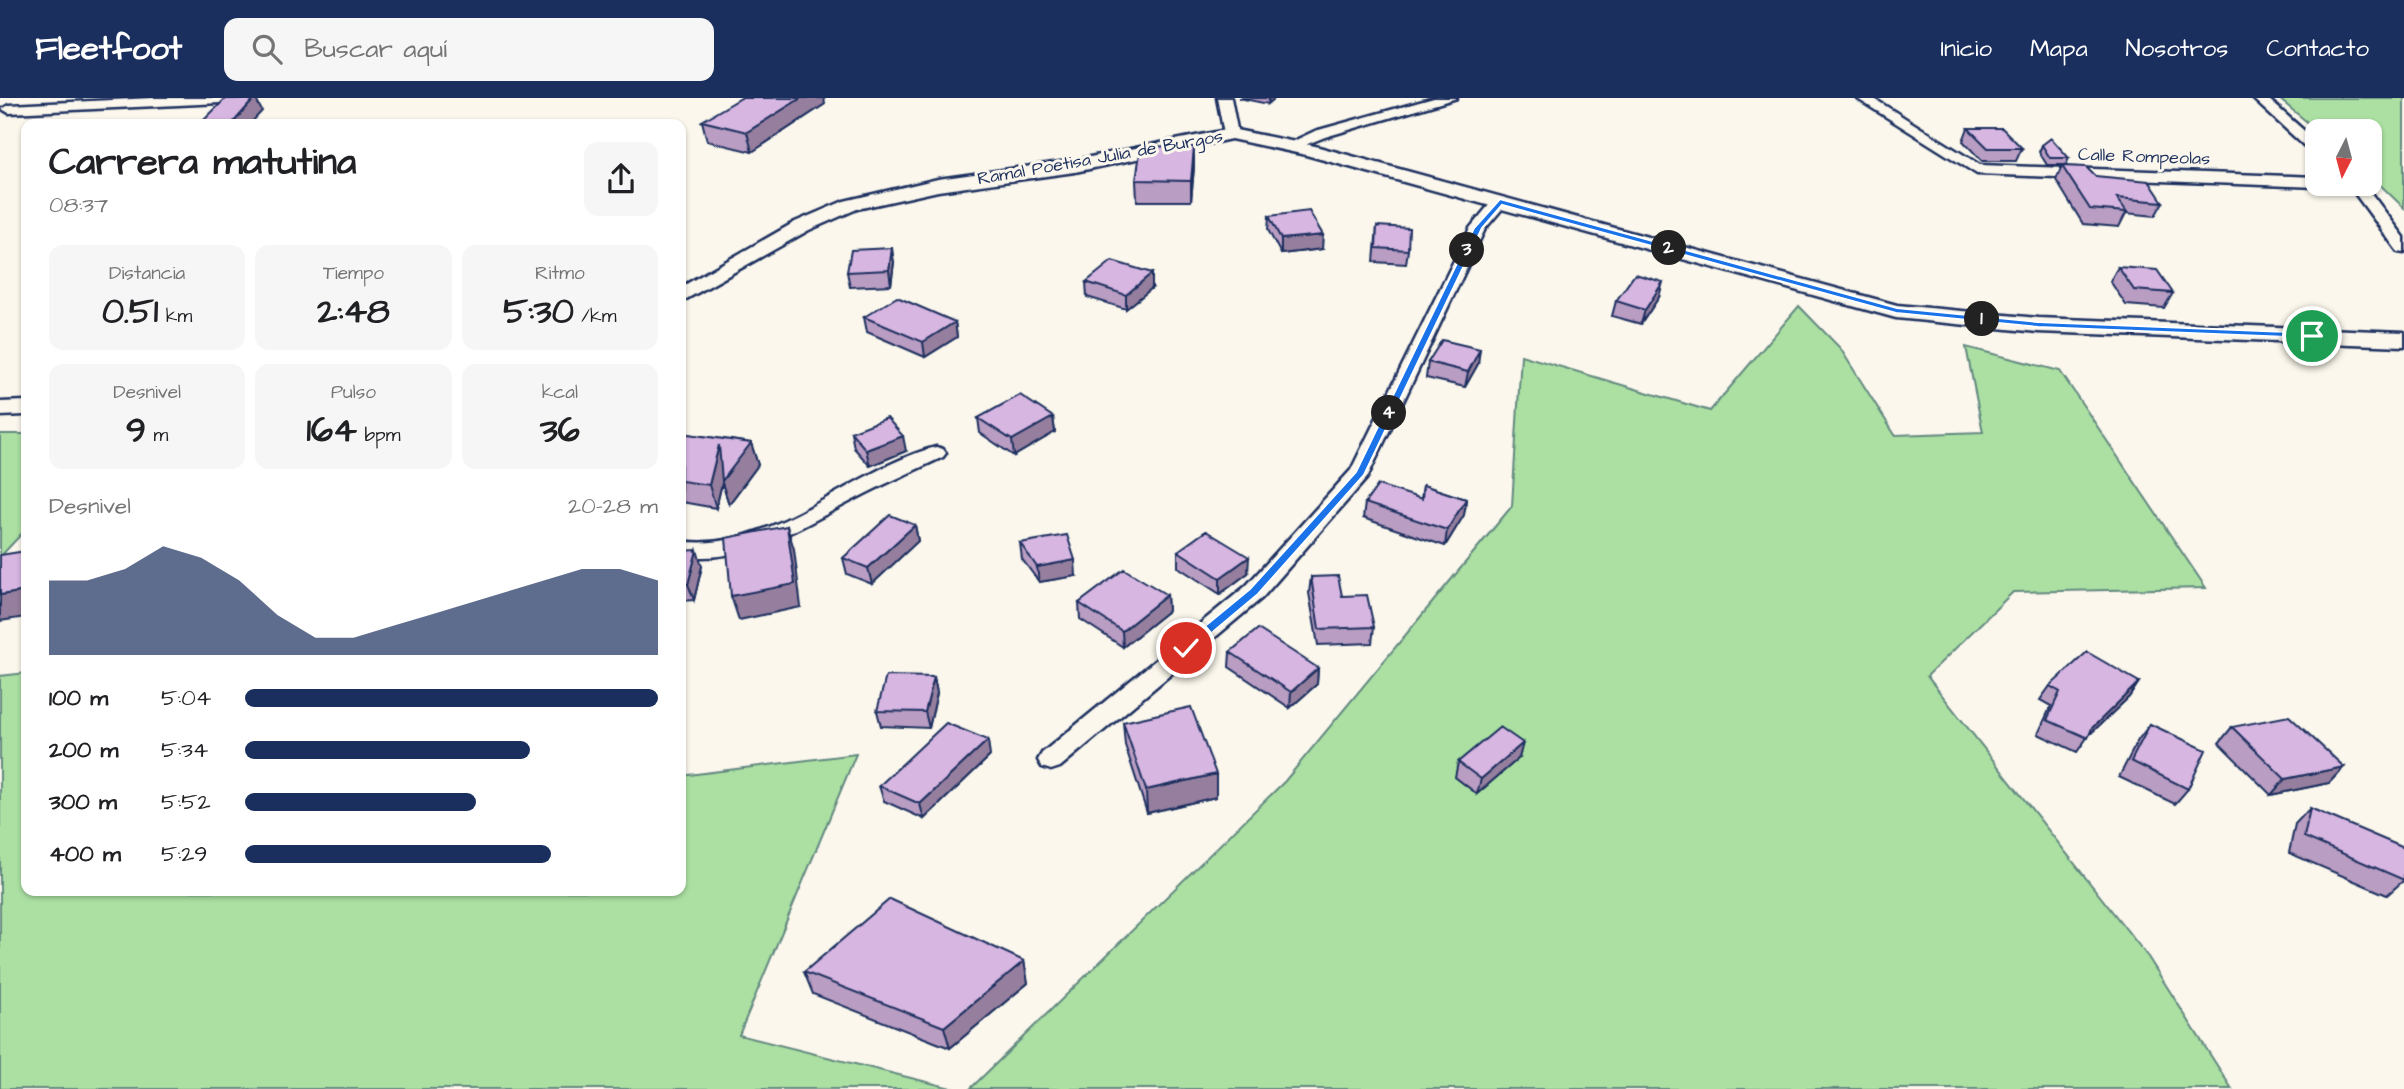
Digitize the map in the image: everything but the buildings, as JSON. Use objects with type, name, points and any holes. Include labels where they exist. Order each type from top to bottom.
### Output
[{"type":"street","points":[[4,113],[23,98]]},
{"type":"street","points":[[4,113],[242,98]]},
{"type":"street","points":[[1224,98],[1231,134]]},
{"type":"street","points":[[1290,146],[1320,134],[1450,98]]},
{"type":"street","name":"Calle Rompeolas","points":[[1863,98],[1977,169],[2305,182]]},
{"type":"street","points":[[2259,98],[2305,139]]},
{"type":"street","name":"Ramal Poetisa Julia de Burgos","points":[[686,293],[803,226],[851,205],[937,185],[1075,166],[1231,134],[1290,146],[1896,311],[2038,325],[2404,339]]},
{"type":"street","points":[[2364,196],[2404,248]]},
{"type":"street","points":[[1051,760],[1254,592],[1360,473],[1478,228],[1500,202]]},
{"type":"street","points":[[0,409],[21,408]]},
{"type":"street","points":[[686,550],[692,552],[720,549],[803,520],[851,492],[936,453]]},
{"type":"green space","points":[[2278,98],[2404,98],[2404,208],[2382,187],[2382,119],[2305,120]]},
{"type":"green space","points":[[1799,306],[1840,348],[1895,435],[1983,432],[1966,347],[2060,371],[2206,588],[2013,592],[1927,676],[2148,957],[2232,1089],[970,1089],[1285,781],[1512,506],[1521,355],[1710,411]]},
{"type":"green space","points":[[0,434],[21,434],[21,534],[0,557]]},
{"type":"green space","points":[[21,674],[21,896],[686,896],[686,775],[856,754],[739,1035],[955,1089],[0,1089],[0,676]]},
{"type":"route","points":[[1186,648],[1254,592],[1360,473],[1478,228],[1500,202],[1896,311],[2038,325],[2312,336]]}]
